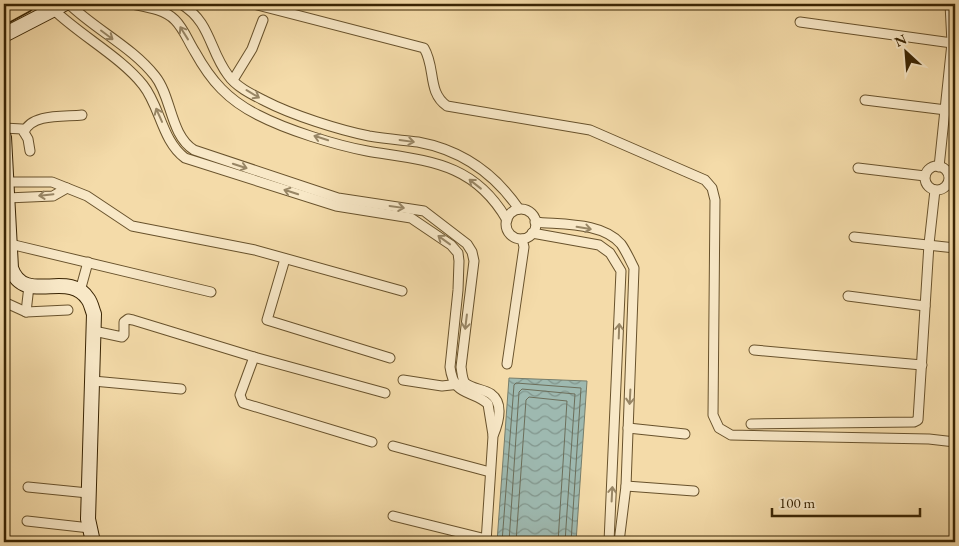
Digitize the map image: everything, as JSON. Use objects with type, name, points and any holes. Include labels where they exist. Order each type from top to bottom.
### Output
[{"type":"main road","points":[[4,16],[26,4]]},
{"type":"street","points":[[70,4],[133,55],[157,78],[182,138],[188,146],[208,161]]},
{"type":"street","points":[[132,4],[148,6],[174,19],[216,86],[229,98],[274,122],[365,150],[417,158],[441,164],[476,184],[498,204],[507,220],[508,231],[511,235],[522,239]]},
{"type":"street","points":[[181,4],[197,17],[204,26],[216,54],[233,80],[265,102],[368,136],[420,143],[446,150],[486,172],[508,193],[519,210]]},
{"type":"street","points":[[254,4],[424,48],[431,63],[434,92],[438,100],[447,106],[590,130],[705,180],[712,188],[715,200],[713,415],[719,428],[731,435],[930,439],[955,442]]},
{"type":"street","points":[[939,166],[952,43],[950,4]]},
{"type":"street","points":[[4,35],[59,7],[135,75],[152,98],[177,151],[185,158],[208,161],[367,208],[411,218],[451,245],[458,254],[458,290],[450,367],[455,385],[488,404],[493,436],[486,541],[392,516]]},
{"type":"street","points":[[233,80],[252,49],[263,20]]},
{"type":"street","points":[[800,22],[952,43]]},
{"type":"street","points":[[200,62],[216,54]]},
{"type":"street","points":[[124,67],[133,55]]},
{"type":"street","points":[[865,100],[946,110]]},
{"type":"street","points":[[274,122],[279,107]]},
{"type":"street","points":[[24,132],[26,127],[35,120],[82,115]]},
{"type":"street","points":[[4,128],[22,129],[28,139],[30,151]]},
{"type":"street","points":[[4,137],[11,268],[15,279],[21,284],[29,286],[68,286],[80,292],[88,299],[94,314],[88,493],[90,528],[93,542]]},
{"type":"street","points":[[441,164],[446,150]]},
{"type":"street","points":[[925,176],[930,169],[939,166]]},
{"type":"street","points":[[925,176],[928,185],[935,190],[944,188],[952,180],[946,171],[939,166]]},
{"type":"street","points":[[858,168],[925,176]]},
{"type":"street","points":[[6,182],[52,182],[87,196],[132,226],[255,250],[402,291]]},
{"type":"street","points":[[7,198],[53,196],[67,188]]},
{"type":"street","points":[[751,424],[914,422],[918,420],[920,414],[929,244],[935,190]]},
{"type":"street","points":[[367,208],[424,211],[467,244],[474,261],[461,367],[465,382]]},
{"type":"street","points":[[507,220],[514,211],[519,210],[530,213],[536,222],[587,228],[604,233],[620,244],[634,268],[626,486],[619,542]]},
{"type":"street","points":[[522,239],[532,233],[536,222]]},
{"type":"street","points":[[532,233],[541,236],[585,240],[599,245],[610,253],[621,271],[618,375],[609,542]]},
{"type":"street","points":[[854,237],[955,248]]},
{"type":"street","points":[[507,364],[524,246],[522,239]]},
{"type":"street","points":[[10,244],[211,292]]},
{"type":"street","points":[[285,259],[267,320],[390,358]]},
{"type":"street","points":[[80,292],[88,262]]},
{"type":"street","points":[[26,312],[29,286]]},
{"type":"street","points":[[458,290],[470,293]]},
{"type":"street","points":[[848,296],[925,306]]},
{"type":"street","points":[[4,302],[26,312],[68,310]]},
{"type":"street","points":[[94,331],[122,337],[124,335],[124,322],[128,319],[254,357],[385,393]]},
{"type":"street","points":[[754,350],[922,365]]},
{"type":"street","points":[[254,357],[240,395],[243,403],[372,442]]},
{"type":"street","points":[[618,375],[631,376]]},
{"type":"street","points":[[403,380],[442,386],[465,382],[491,394],[496,400],[499,409],[498,423],[493,436]]},
{"type":"street","points":[[93,381],[181,389]]},
{"type":"street","points":[[628,428],[684,434]]},
{"type":"street","points":[[393,446],[490,472]]},
{"type":"street","points":[[626,486],[694,491]]},
{"type":"street","points":[[28,487],[88,493]]},
{"type":"street","points":[[27,521],[90,528]]},
{"type":"water","points":[[509,378],[587,381],[576,542],[497,542]]}]
